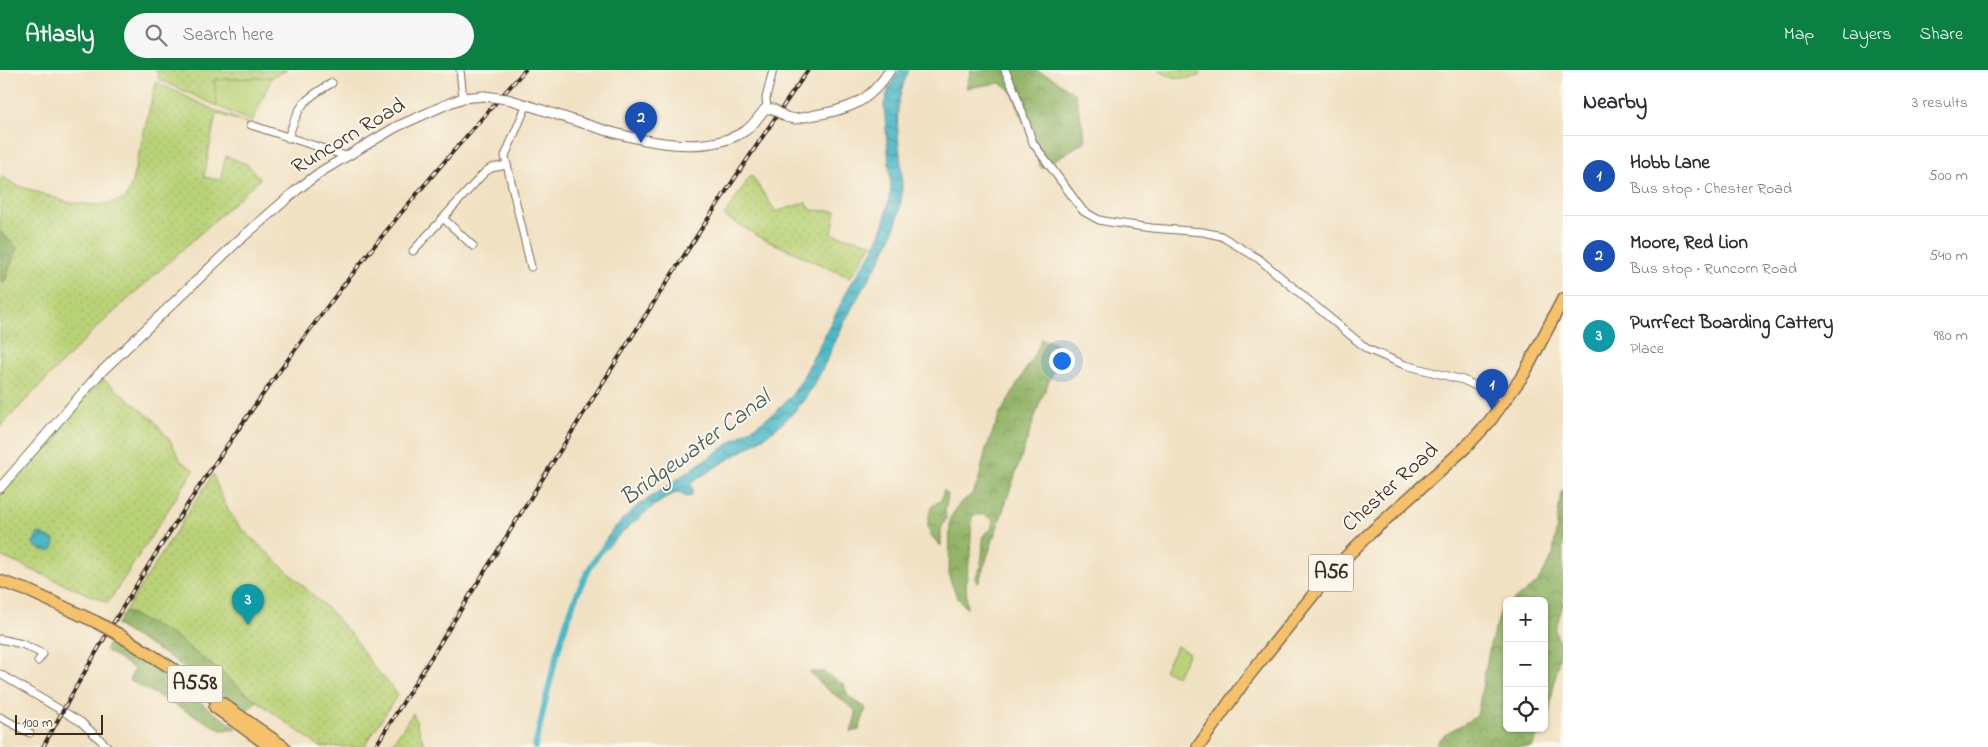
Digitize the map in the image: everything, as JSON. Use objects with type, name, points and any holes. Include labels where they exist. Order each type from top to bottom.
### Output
[{"type":"main road","name":"Chester Road","points":[[1198,747],[1246,679],[1334,569],[1367,536],[1466,447],[1484,428],[1524,374],[1563,299]]},
{"type":"main road","name":"A558","points":[[0,581],[30,591],[118,634],[146,651],[240,720],[266,743],[284,747]]},
{"type":"street","points":[[460,70],[463,98]]},
{"type":"street","points":[[773,70],[766,98],[770,109],[795,119],[852,107],[879,86],[890,70]]},
{"type":"street","points":[[1005,70],[1007,71],[1033,143],[1083,211],[1099,220],[1152,228],[1203,232],[1221,236],[1259,259],[1367,349],[1405,365],[1463,380],[1506,400]]},
{"type":"street","points":[[288,138],[297,112],[302,104],[310,96],[332,83]]},
{"type":"street","name":"Runcorn Road","points":[[0,488],[99,374],[237,242],[298,189],[346,156],[403,123],[430,110],[463,98],[484,96],[527,104],[598,128],[647,141],[680,145],[712,143],[738,136],[754,125],[770,109]]},
{"type":"street","points":[[527,104],[505,156],[531,267]]},
{"type":"street","points":[[251,125],[346,156]]},
{"type":"street","points":[[412,252],[485,172],[491,168],[507,165]]},
{"type":"street","points":[[443,218],[473,246]]},
{"type":"street","points":[[0,638],[22,644],[43,654],[38,661]]},
{"type":"street","points":[[0,674],[80,722],[103,746]]},
{"type":"street","points":[[0,717],[30,734]]},
{"type":"green space","points":[[155,70],[287,70],[272,77],[215,80],[217,106],[158,79],[159,75]]},
{"type":"green space","points":[[971,70],[1033,70],[1052,77],[1075,94],[1086,141],[1041,168],[1012,91],[1000,83],[966,88]]},
{"type":"green space","points":[[1158,70],[1200,70],[1199,76],[1183,78],[1173,77]]},
{"type":"green space","points":[[272,77],[252,122],[217,106],[214,80]]},
{"type":"green space","points":[[156,82],[212,109],[251,125],[216,113],[204,177],[220,180],[226,156],[248,165],[260,179],[92,332],[0,427],[0,281],[4,283],[16,248],[0,231],[0,180],[2,177],[16,185],[70,203],[102,205],[125,199],[131,186]]},
{"type":"green space","points":[[751,175],[776,212],[806,202],[811,210],[836,211],[832,234],[872,243],[850,278],[758,236],[724,216]]},
{"type":"green space","points":[[0,231],[17,248],[4,283],[0,281]]},
{"type":"green space","points":[[1041,339],[1057,344],[1061,353],[1040,402],[978,584],[975,579],[982,559],[982,538],[986,532],[991,530],[993,520],[983,515],[972,516],[970,557],[966,581],[967,609],[957,597],[949,577],[950,518],[961,502],[971,495],[978,483],[986,449],[1000,414],[1038,348]]},
{"type":"green space","points":[[103,379],[153,419],[171,442],[181,461],[194,470],[108,603],[0,556],[0,495],[83,398]]},
{"type":"green space","points":[[213,474],[224,503],[241,528],[331,612],[354,638],[372,665],[398,694],[364,747],[320,747],[257,701],[176,637],[125,611]]},
{"type":"green space","points":[[944,490],[948,495],[945,510],[946,519],[941,529],[941,546],[932,537],[928,529],[928,519],[932,506],[941,500]]},
{"type":"green space","points":[[1563,491],[1563,605],[1555,630],[1561,648],[1548,717],[1548,597],[1518,597],[1537,583],[1553,555],[1561,492]]},
{"type":"green space","points":[[1502,608],[1503,732],[1540,732],[1532,747],[1434,747],[1445,734],[1477,716],[1490,645]]},
{"type":"green space","points":[[125,611],[176,637],[257,701],[247,711],[171,658],[116,625]]},
{"type":"green space","points":[[113,637],[171,673],[206,707],[237,728],[221,730],[129,680],[135,669],[105,650]]},
{"type":"green space","points":[[1177,646],[1189,653],[1177,676],[1164,670]]},
{"type":"green space","points":[[810,672],[823,672],[844,685],[848,696],[866,708],[859,730],[851,732],[856,715],[855,710],[823,686]]},
{"type":"green space","points":[[413,713],[425,747],[390,747]]},
{"type":"water","points":[[899,70],[909,70],[898,106],[902,190],[897,222],[880,260],[851,310],[816,381],[799,407],[777,428],[691,484],[693,489],[691,496],[686,497],[678,492],[650,509],[629,526],[606,549],[602,545],[614,528],[636,507],[774,413],[792,395],[801,381],[851,284],[873,250],[884,224],[891,188],[884,105],[889,88]]},
{"type":"water","points":[[38,533],[54,540],[55,543],[52,550],[47,551],[35,547],[33,543]]},
{"type":"waterway","name":"Bridgewater Canal","points":[[535,747],[553,667],[571,610],[594,560],[609,541]]},
{"type":"railway","points":[[43,747],[79,681],[157,552],[240,427],[284,365],[375,245],[449,156],[525,70]]},
{"type":"railway","points":[[375,747],[642,321],[808,70]]},
{"type":"place","name":"Moore, Red Lion","points":[[641,143]]},
{"type":"place","name":"Hobb Lane","points":[[1492,410]]},
{"type":"place","name":"Purrfect Boarding Cattery","points":[[248,625]]}]
